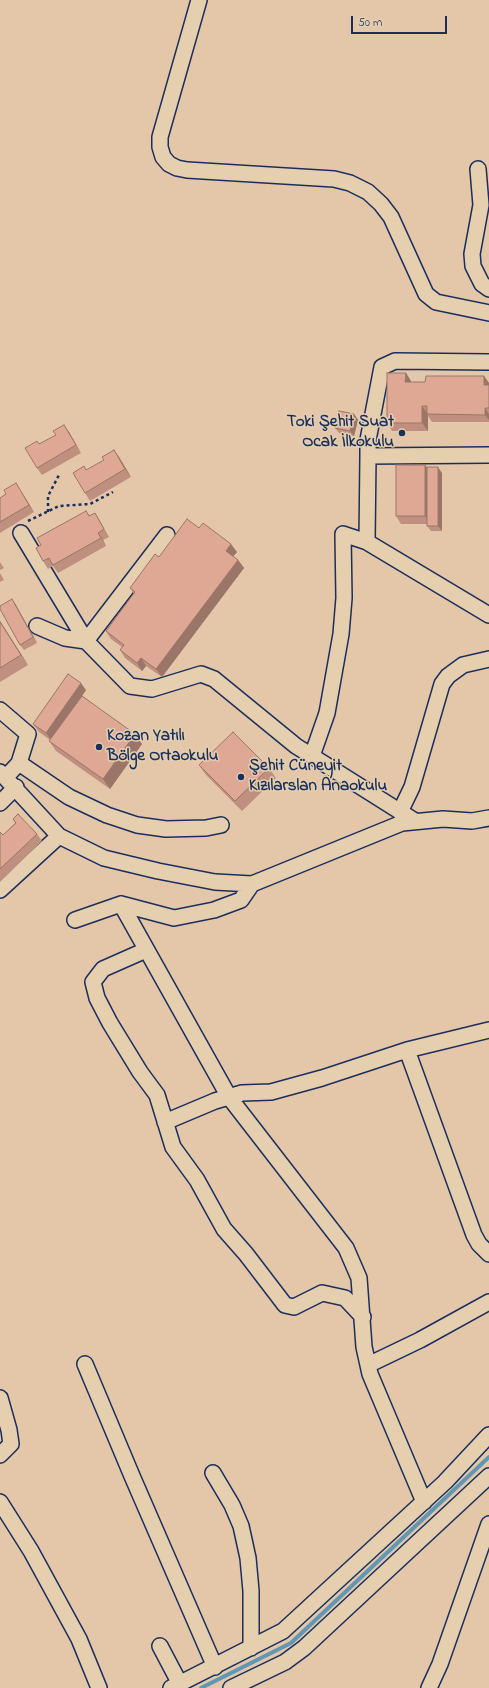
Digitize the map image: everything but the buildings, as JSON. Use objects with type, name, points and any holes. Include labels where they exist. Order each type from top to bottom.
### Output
[{"type":"street","points":[[199,0],[160,137],[160,147],[169,164],[177,168],[187,170],[334,179],[350,183],[368,192],[382,204],[391,217],[426,294],[436,302],[489,313]]},
{"type":"street","points":[[478,170],[481,205],[472,254],[477,276],[482,284],[489,289]]},
{"type":"street","points":[[367,542],[368,440],[382,367],[395,361],[489,362]]},
{"type":"street","points":[[368,456],[489,455]]},
{"type":"street","points":[[21,533],[86,641],[130,686],[152,689],[201,674],[214,678],[239,697],[270,727],[312,756],[415,821]]},
{"type":"street","points":[[312,756],[327,713],[341,634],[344,598],[343,534],[367,542],[489,615]]},
{"type":"street","points":[[86,641],[167,535]]},
{"type":"street","points":[[37,626],[65,638],[86,641]]},
{"type":"street","points":[[400,812],[412,787],[442,684],[448,676],[463,665],[489,659]]},
{"type":"street","points":[[0,710],[28,734],[19,763],[7,779],[0,803]]},
{"type":"street","points":[[19,763],[69,797],[106,815],[137,825],[166,829],[206,828],[221,825]]},
{"type":"street","points":[[7,779],[59,836],[104,858],[158,871],[215,882],[252,884],[402,823],[443,819],[472,821],[489,818]]},
{"type":"street","points":[[0,890],[59,836]]},
{"type":"street","points":[[75,920],[121,904],[174,918],[214,910],[241,900],[252,884]]},
{"type":"street","points":[[121,904],[229,1097],[346,1248],[359,1278],[364,1347],[370,1374],[424,1502]]},
{"type":"street","points":[[146,950],[103,970],[93,982],[97,998],[110,1023],[140,1072],[157,1095],[174,1147],[197,1180],[224,1229],[246,1254],[285,1305],[294,1307],[322,1293],[345,1298],[363,1317]]},
{"type":"street","points":[[165,1122],[215,1101],[242,1093],[271,1092],[322,1078],[407,1050],[489,1030]]},
{"type":"street","points":[[407,1050],[474,1235],[479,1244],[489,1254]]},
{"type":"street","points":[[368,1365],[420,1340],[489,1302]]},
{"type":"street","points":[[86,1364],[132,1476],[215,1666]]},
{"type":"street","points":[[0,1398],[9,1430],[11,1444],[0,1454]]},
{"type":"street","points":[[160,1646],[176,1686],[283,1631],[424,1502],[489,1435]]},
{"type":"street","points":[[213,1473],[232,1504],[241,1526],[248,1558],[251,1591],[252,1648]]},
{"type":"street","points":[[231,1688],[285,1662],[304,1648],[489,1476]]},
{"type":"street","points":[[0,1502],[31,1551],[79,1640],[99,1688]]},
{"type":"street","points":[[429,1688],[484,1558],[489,1524]]},
{"type":"path","points":[[48,512],[48,496],[52,484],[60,474]]},
{"type":"path","points":[[21,533],[23,524],[59,506],[90,504],[113,492]]},
{"type":"waterway","points":[[201,1688],[291,1643],[489,1457]]},
{"type":"place","name":"Toki Şehit Suat Ocak İlkokulu","points":[[402,433]]},
{"type":"place","name":"Kozan Yatılı Bölge Ortaokulu","points":[[99,747]]},
{"type":"place","name":"Şehit Cüneyit Kızılarslan Anaokulu","points":[[241,777]]}]
